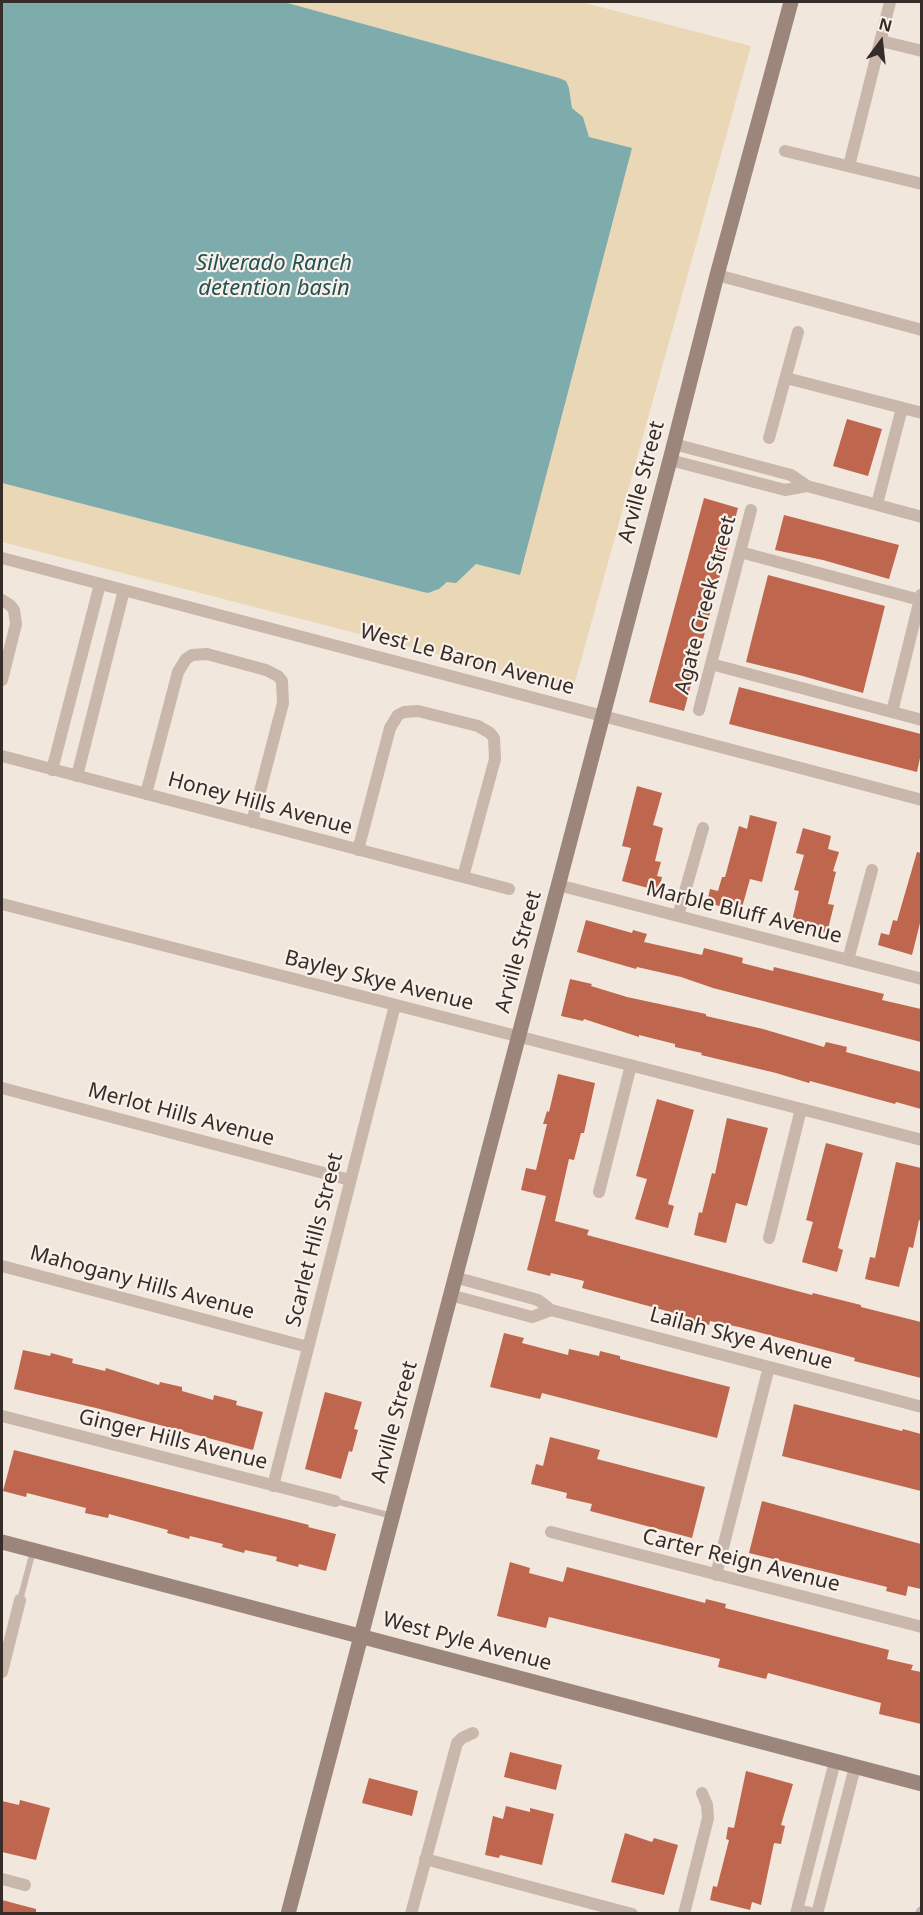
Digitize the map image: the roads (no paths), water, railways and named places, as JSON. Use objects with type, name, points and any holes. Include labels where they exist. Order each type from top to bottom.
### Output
[{"type":"street","name":"Arville Street","points":[[288,1914],[717,275],[791,2]]},
{"type":"street","points":[[849,166],[890,2]]},
{"type":"street","points":[[880,41],[921,51]]},
{"type":"street","points":[[785,152],[921,184]]},
{"type":"street","points":[[717,275],[921,330]]},
{"type":"street","points":[[769,438],[798,332]]},
{"type":"street","points":[[786,378],[921,413]]},
{"type":"street","points":[[877,504],[902,408]]},
{"type":"street","points":[[674,444],[791,475],[807,486],[921,517]]},
{"type":"street","points":[[670,460],[785,490],[807,486]]},
{"type":"street","name":"Agate Creek Street","points":[[699,710],[751,510]]},
{"type":"street","points":[[740,552],[921,597],[892,712]]},
{"type":"street","name":"West Le Baron Avenue","points":[[2,558],[921,800]]},
{"type":"street","points":[[52,770],[100,584]]},
{"type":"street","points":[[77,776],[124,590]]},
{"type":"street","points":[[2,600],[14,610],[16,624],[2,680]]},
{"type":"street","points":[[146,794],[181,665],[189,657],[207,654],[273,673],[282,681],[283,703],[252,822]]},
{"type":"street","points":[[711,664],[921,720]]},
{"type":"street","points":[[358,850],[393,721],[401,713],[411,710],[458,721],[485,729],[494,738],[495,759],[464,877]]},
{"type":"street","name":"Honey Hills Avenue","points":[[2,756],[509,889]]},
{"type":"street","points":[[678,916],[703,828]]},
{"type":"street","points":[[848,960],[872,870]]},
{"type":"street","name":"Marble Bluff Avenue","points":[[558,885],[921,979]]},
{"type":"street","name":"Bayley Skye Avenue","points":[[2,904],[921,1140]]},
{"type":"street","name":"Scarlet Hills Street","points":[[273,1485],[395,1005]]},
{"type":"street","points":[[600,1192],[631,1065]]},
{"type":"street","name":"Merlot Hills Avenue","points":[[2,1088],[350,1180]]},
{"type":"street","points":[[769,1238],[801,1109]]},
{"type":"street","name":"Mahogany Hills Avenue","points":[[2,1266],[308,1347]]},
{"type":"street","name":"Lailah Skye Avenue","points":[[454,1276],[538,1300],[551,1310],[921,1407]]},
{"type":"street","name":"Lailah Skye Avenue","points":[[450,1295],[532,1317],[551,1310]]},
{"type":"street","points":[[716,1575],[769,1366]]},
{"type":"street","name":"Ginger Hills Avenue","points":[[2,1416],[335,1501]]},
{"type":"street","name":"Carter Reign Avenue","points":[[551,1533],[921,1627]]},
{"type":"street","name":"West Pyle Avenue","points":[[2,1542],[921,1784]]},
{"type":"street","points":[[2,1672],[20,1600]]},
{"type":"street","points":[[411,1914],[457,1743],[473,1733]]},
{"type":"street","points":[[797,1910],[835,1761]]},
{"type":"street","points":[[818,1913],[855,1767]]},
{"type":"street","points":[[684,1914],[708,1818],[707,1805],[702,1793]]},
{"type":"street","points":[[425,1859],[632,1914]]},
{"type":"street","points":[[2,1879],[25,1885]]},
{"type":"lane","points":[[509,1311],[514,1293]]},
{"type":"lane","points":[[335,1501],[392,1516]]},
{"type":"lane","points":[[20,1600],[33,1551]]},
{"type":"lane","points":[[797,1910],[818,1913]]},
{"type":"water","name":"Silverado Ranch detention basin","points":[[2,2],[284,2],[559,78],[566,81],[572,108],[583,117],[589,137],[632,148],[520,575],[476,564],[456,583],[447,582],[439,589],[428,593],[2,483]]}]
